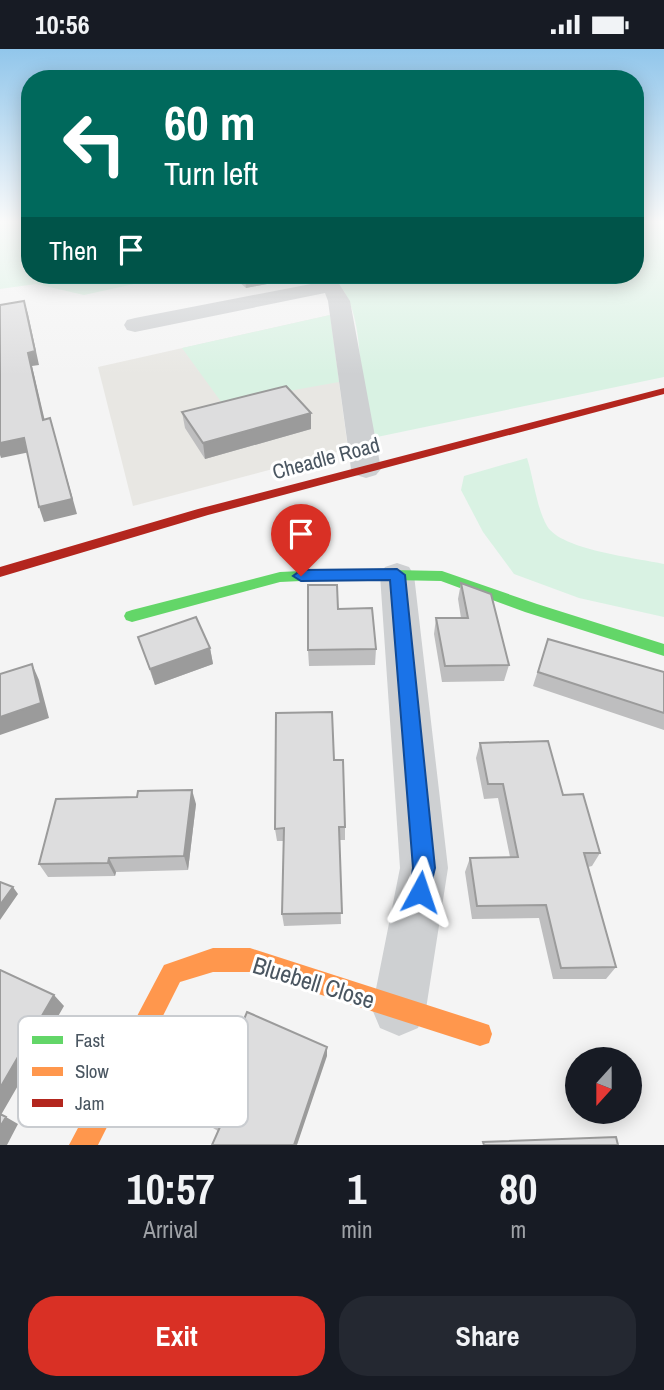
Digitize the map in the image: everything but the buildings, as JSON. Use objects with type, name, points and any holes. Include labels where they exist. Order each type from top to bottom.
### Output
[{"type":"main road","name":"Cheadle Road","points":[[0,572],[203,512],[664,391]]},
{"type":"main road","points":[[132,616],[280,577],[343,573],[442,576],[463,581],[531,608],[664,650]]},
{"type":"main road","name":"Bluebell Close","points":[[150,1016],[172,973],[213,960],[250,960],[480,1034]]},
{"type":"main road","name":"Bluebell Close","points":[[83,1145],[92,1127]]},
{"type":"street","points":[[135,325],[308,284]]},
{"type":"street","points":[[328,284],[339,301],[366,469]]},
{"type":"street","name":"Bluebell Close","points":[[397,575],[424,868],[399,1009]]},
{"type":"shaded area","points":[[330,315],[348,449],[133,506],[98,367]]},
{"type":"green space","points":[[0,272],[21,272],[21,284],[36,284],[0,289]]},
{"type":"green space","points":[[644,272],[664,272],[664,377],[377,437],[364,400],[357,332],[344,291],[338,284],[644,284]]},
{"type":"green space","points":[[36,284],[134,284],[84,295]]},
{"type":"green space","points":[[330,315],[339,382],[222,403],[182,348]]},
{"type":"green space","points":[[527,458],[540,510],[547,526],[555,534],[583,547],[664,564],[664,617],[579,598],[514,574],[483,532],[461,490],[464,476]]},
{"type":"traffic: fast","points":[[132,616],[280,577],[343,574],[442,576],[531,608],[664,650]]},
{"type":"traffic: slow","points":[[150,1016],[172,973],[213,960],[250,960],[480,1034]]},
{"type":"traffic: slow","points":[[83,1145],[92,1127]]},
{"type":"traffic: jam","points":[[0,572],[203,512],[664,391]]},
{"type":"route","points":[[301,576],[343,573],[397,575],[424,868],[420,892]]}]
